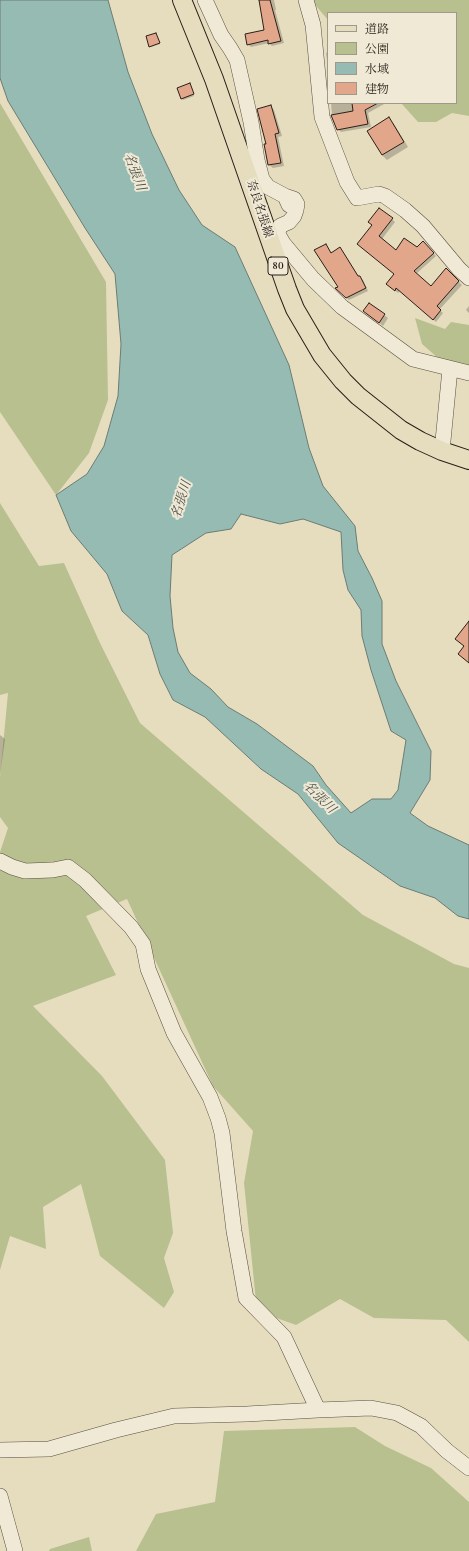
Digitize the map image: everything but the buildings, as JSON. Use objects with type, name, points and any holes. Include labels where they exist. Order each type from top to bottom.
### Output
[{"type":"main road","name":"奈良名張線","points":[[182,0],[214,79],[295,309],[322,355],[343,382],[378,412],[420,441],[442,451],[469,460]]},
{"type":"street","points":[[205,0],[221,35],[236,60],[251,122],[257,160],[262,178],[268,187],[294,200],[297,204],[294,216],[289,222],[280,226],[278,229],[279,236],[283,243],[313,279],[342,307],[413,359],[469,373]]},
{"type":"street","points":[[306,0],[313,25],[322,117],[348,182],[357,198],[379,194],[385,196],[405,210],[423,226],[469,278]]},
{"type":"street","points":[[263,220],[276,218],[286,213],[289,206],[286,196]]},
{"type":"street","points":[[442,451],[450,369]]},
{"type":"street","points":[[0,861],[12,867],[25,870],[53,870],[68,867],[85,880],[130,927],[143,944],[148,969],[174,1033],[210,1097],[218,1118],[222,1134],[238,1259],[246,1298],[284,1337],[318,1410]]},
{"type":"street","points":[[0,1450],[49,1449],[116,1430],[174,1416],[371,1408],[397,1413],[422,1426],[447,1451],[469,1468]]},
{"type":"street","points":[[0,1496],[15,1551]]},
{"type":"green space","points":[[311,0],[469,0],[469,116],[452,113],[436,122],[418,122],[402,104],[457,104],[457,12],[327,12],[327,19]]},
{"type":"green space","points":[[0,103],[106,282],[108,400],[89,453],[56,495],[0,412]]},
{"type":"green space","points":[[415,318],[445,329],[451,322],[469,325],[469,366],[438,358],[422,344]]},
{"type":"green space","points":[[0,503],[39,566],[64,563],[100,643],[140,723],[363,915],[454,964],[469,968],[469,1342],[446,1320],[374,1318],[340,1299],[296,1325],[257,1311],[244,1183],[253,1131],[213,1086],[127,899],[86,916],[116,975],[33,1006],[102,1076],[165,1160],[173,1233],[164,1258],[174,1292],[164,1308],[100,1256],[81,1184],[43,1207],[46,1249],[10,1236],[0,1270],[0,852],[8,828],[0,817],[0,777],[8,693],[0,695]]},
{"type":"green space","points":[[355,1427],[385,1446],[431,1468],[469,1502],[469,1551],[136,1551],[156,1514],[215,1502],[224,1431]]},
{"type":"green space","points":[[89,1537],[92,1551],[49,1551],[50,1549]]},
{"type":"water","name":"名張川","points":[[0,0],[108,0],[128,72],[152,134],[179,190],[202,225],[235,247],[289,365],[309,448],[323,486],[355,526],[358,551],[382,601],[382,644],[396,681],[431,751],[430,780],[410,813],[428,826],[469,845],[469,919],[458,916],[435,898],[400,886],[338,843],[298,794],[261,769],[205,717],[173,700],[160,674],[148,635],[122,611],[107,574],[71,531],[56,495],[87,474],[104,446],[118,396],[121,344],[115,274],[85,228],[8,101],[0,78]],"holes":[[[241,514],[280,524],[303,519],[341,532],[343,570],[348,590],[361,610],[362,636],[371,670],[391,731],[406,740],[398,790],[391,799],[372,799],[351,813],[326,785],[313,766],[257,724],[228,707],[211,689],[190,673],[178,652],[173,628],[170,596],[172,555],[206,533],[231,529]]]}]
